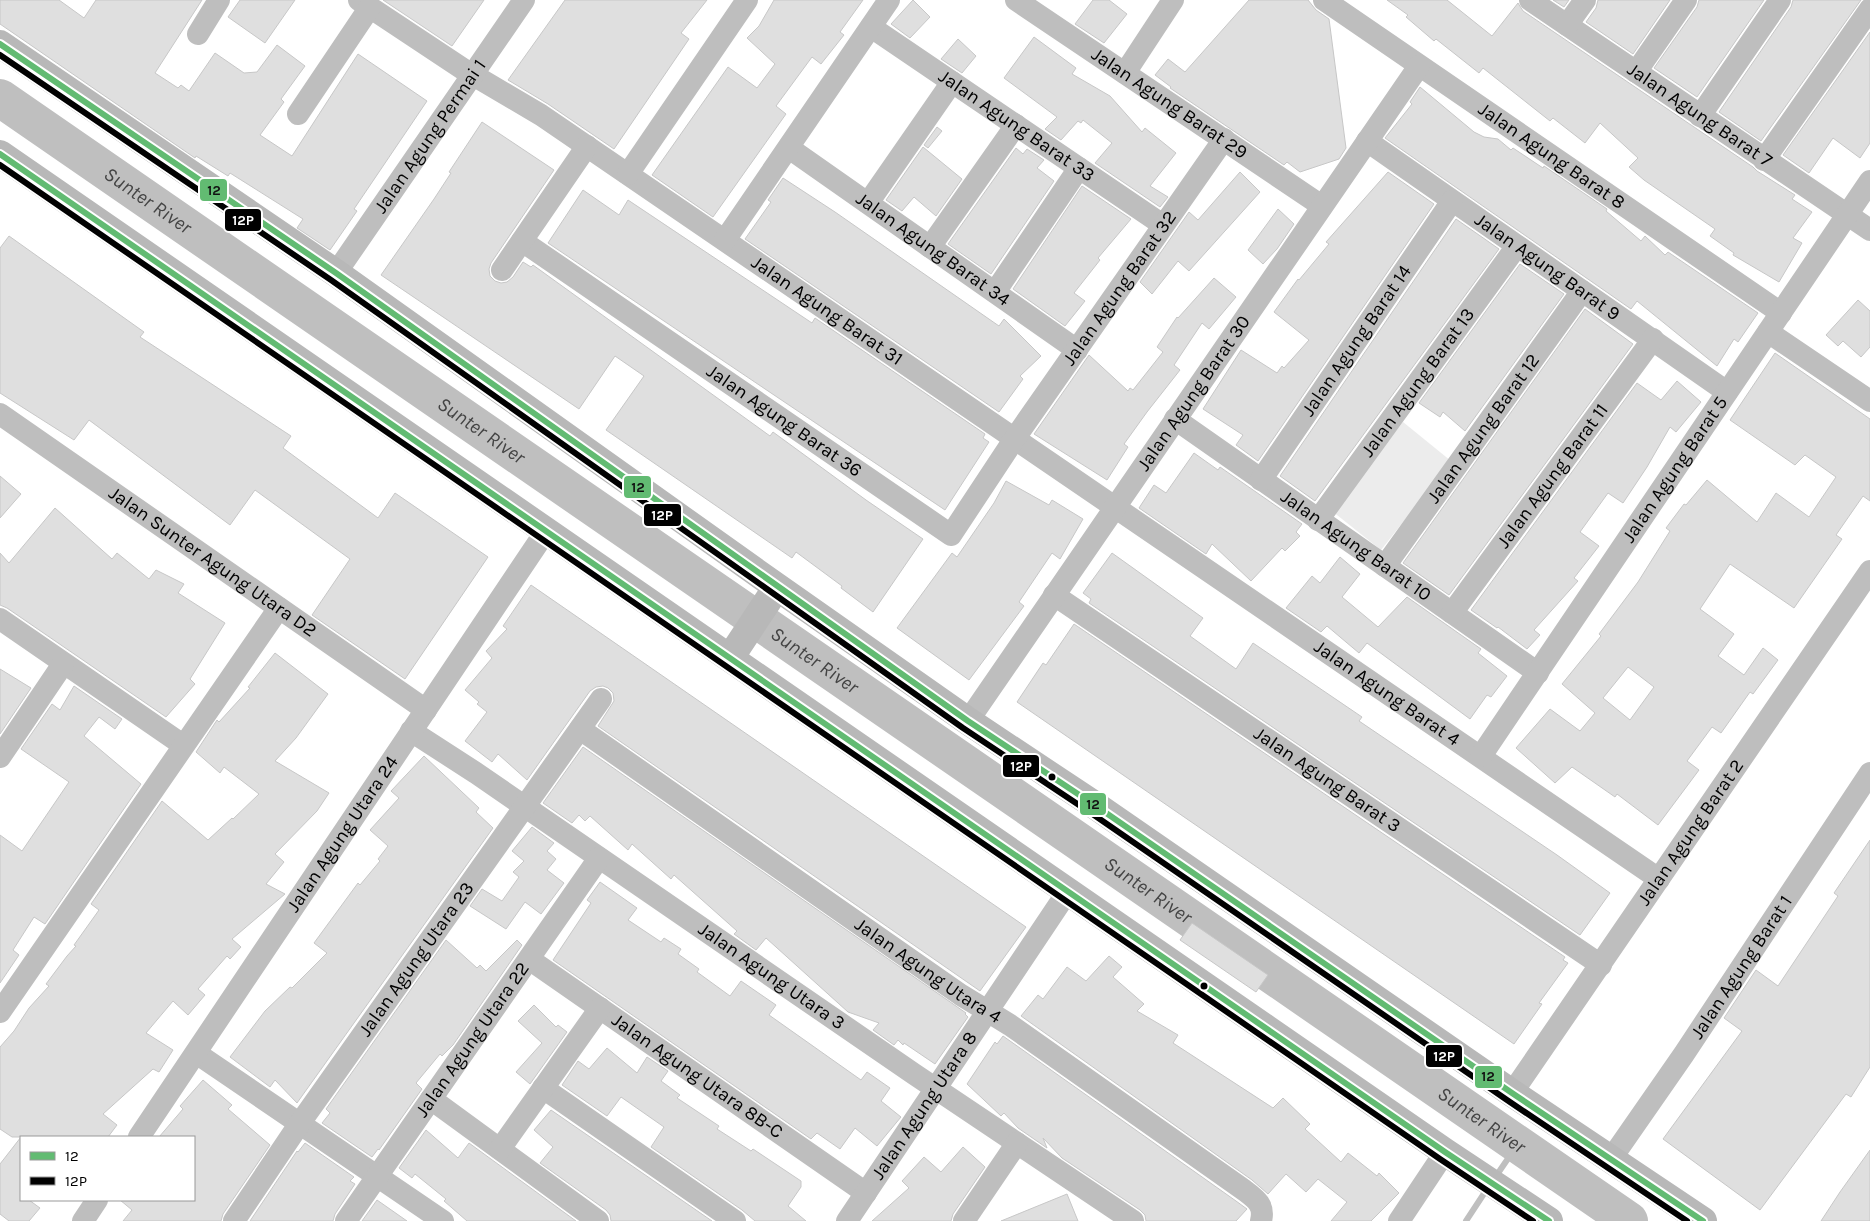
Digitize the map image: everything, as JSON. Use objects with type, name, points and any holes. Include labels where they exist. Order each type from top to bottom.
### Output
[{"type":"main road","points":[[0,44],[336,273],[773,593],[1096,806],[1518,1097],[1703,1221]]},
{"type":"main road","points":[[3,163],[546,531],[735,651],[1068,891],[1533,1214]]},
{"type":"main road","points":[[735,651],[773,593]]},
{"type":"street","points":[[198,34],[220,0]]},
{"type":"street","name":"Jalan Agung Permai 1","points":[[336,273],[524,0]]},
{"type":"street","points":[[628,174],[747,0]]},
{"type":"street","points":[[724,240],[889,0]]},
{"type":"street","points":[[1125,73],[1173,0]]},
{"type":"street","name":"Jalan Agung Barat 8","points":[[1324,0],[1781,313]]},
{"type":"street","name":"Jalan Agung Barat 7","points":[[1530,0],[1870,230]]},
{"type":"street","points":[[1567,25],[1585,0]]},
{"type":"street","points":[[1636,72],[1686,0]]},
{"type":"street","points":[[1700,116],[1780,0]]},
{"type":"street","name":"Jalan Agung Barat 29","points":[[1021,1],[1322,206]]},
{"type":"street","points":[[298,114],[364,4]]},
{"type":"street","name":"Jalan Agung Barat 31","points":[[364,4],[587,146],[1115,507]]},
{"type":"street","points":[[1764,160],[1870,9]]},
{"type":"street","name":"Jalan Agung Barat 33","points":[[871,27],[1163,225]]},
{"type":"street","name":"Jalan Agung Barat 30","points":[[968,721],[1419,66]]},
{"type":"street","points":[[868,203],[952,82]]},
{"type":"street","points":[[930,247],[1016,125]]},
{"type":"street","name":"Jalan Agung Barat 32","points":[[1015,438],[1224,140]]},
{"type":"street","name":"Jalan Agung Barat 9","points":[[1367,141],[1728,392]]},
{"type":"street","points":[[502,270],[587,146]]},
{"type":"street","name":"Jalan Agung Barat 34","points":[[789,148],[1077,350]]},
{"type":"street","points":[[995,292],[1079,168]]},
{"type":"street","name":"Jalan Agung Barat 5","points":[[1481,756],[1870,181]]},
{"type":"street","name":"Jalan Agung Barat 14","points":[[1261,480],[1452,201]]},
{"type":"street","name":"Jalan Agung Barat 36","points":[[522,241],[951,535],[1015,438]]},
{"type":"street","name":"Jalan Agung Barat 13","points":[[1318,520],[1517,246]]},
{"type":"street","name":"Jalan Agung Barat 12","points":[[1385,566],[1582,291]]},
{"type":"street","points":[[1768,332],[1870,401]]},
{"type":"street","name":"Jalan Agung Barat 11","points":[[1452,614],[1653,339]]},
{"type":"street","name":"Jalan Sunter Agung Utara D2","points":[[0,414],[426,710]]},
{"type":"street","name":"Jalan Agung Barat 10","points":[[1175,420],[1538,673]]},
{"type":"street","name":"Jalan Agung Barat 4","points":[[1115,507],[1660,878]]},
{"type":"street","name":"Jalan Agung Utara 24","points":[[140,1136],[546,531]]},
{"type":"street","name":"Jalan Agung Barat 2","points":[[1518,1097],[1601,965],[1870,571]]},
{"type":"street","name":"Jalan Agung Barat 3","points":[[1054,595],[1601,965]]},
{"type":"street","points":[[0,1012],[279,608]]},
{"type":"street","points":[[0,619],[183,745]]},
{"type":"street","points":[[0,757],[63,664]]},
{"type":"street","name":"Jalan Agung Utara 23","points":[[234,1221],[300,1123],[601,699]]},
{"type":"street","name":"Jalan Agung Utara 4","points":[[580,729],[1244,1190],[1260,1203],[1263,1211],[1261,1221]]},
{"type":"street","name":"Jalan Agung Utara 3","points":[[412,731],[526,807],[1017,1144],[1133,1221]]},
{"type":"street","name":"Jalan Agung Barat 1","points":[[1611,1159],[1684,1054],[1870,773]]},
{"type":"street","name":"Jalan Agung Utara 22","points":[[346,1221],[600,858]]},
{"type":"street","name":"Jalan Agung Utara 8","points":[[846,1221],[1068,891]]},
{"type":"street","name":"Jalan Agung Utara 8B-C","points":[[529,959],[866,1193]]},
{"type":"street","points":[[500,1149],[600,1008]]},
{"type":"street","points":[[196,1053],[443,1221]]},
{"type":"street","points":[[543,1088],[734,1221]]},
{"type":"street","points":[[431,1099],[598,1221]]},
{"type":"street","points":[[964,1221],[1017,1144]]},
{"type":"street","points":[[1399,1221],[1445,1152]]},
{"type":"street","points":[[83,1221],[96,1201]]},
{"type":"shaded area","points":[[1403,422],[1451,461],[1381,550],[1332,511]]},
{"type":"building","points":[[0,0],[59,0],[84,18],[96,0],[202,0],[155,73],[178,88],[181,85],[189,91],[215,53],[244,73],[257,72],[277,45],[305,66],[281,99],[284,102],[260,135],[292,156],[358,54],[427,101],[354,209],[357,211],[330,250],[297,228],[303,219],[230,173],[228,176],[196,156],[195,158],[0,24]]},
{"type":"building","points":[[240,0],[295,0],[265,43],[228,17]]},
{"type":"building","points":[[383,0],[484,0],[452,46]]},
{"type":"building","points":[[565,0],[707,0],[681,33],[689,39],[614,149],[548,104],[508,80]]},
{"type":"building","points":[[774,0],[863,0],[840,32],[844,35],[821,64],[812,57],[776,106],[786,114],[713,217],[652,175],[728,67],[757,88],[775,64],[747,38],[759,26]]},
{"type":"building","points":[[913,0],[930,17],[910,38],[891,24]]},
{"type":"building","points":[[1093,0],[1109,0],[1127,14],[1104,43],[1075,24]]},
{"type":"building","points":[[1249,0],[1308,0],[1316,10],[1329,19],[1346,148],[1339,159],[1300,172],[1287,162],[1284,165],[1170,88],[1155,75],[1168,59],[1185,72]]},
{"type":"building","points":[[1387,0],[1447,0],[1492,36],[1518,3],[1523,11],[1795,195],[1792,199],[1812,212],[1793,238],[1802,243],[1779,282],[1733,255],[1734,253],[1710,236],[1715,229],[1644,180],[1629,167],[1638,158],[1600,123],[1585,143],[1553,118],[1550,121],[1483,68],[1479,73],[1436,39],[1434,41],[1406,17],[1408,15]]},
{"type":"building","points":[[1553,0],[1569,0],[1564,7]]},
{"type":"building","points":[[1598,0],[1670,0],[1633,54],[1586,22],[1596,8]]},
{"type":"building","points":[[1699,0],[1764,0],[1697,97],[1654,68],[1697,7]]},
{"type":"building","points":[[1793,0],[1861,0],[1761,141],[1719,112],[1791,7]]},
{"type":"building","points":[[1870,32],[1870,143],[1860,158],[1833,138],[1809,173],[1783,155]]},
{"type":"building","points":[[1034,37],[1076,68],[1072,74],[1110,96],[1142,132],[1145,128],[1176,153],[1150,186],[1168,197],[1160,207],[1095,163],[1112,143],[1083,120],[1081,123],[1078,121],[1061,140],[1045,129],[1057,117],[1004,78]]},
{"type":"building","points":[[958,39],[976,56],[962,73],[941,59]]},
{"type":"building","points":[[1420,87],[1474,132],[1484,137],[1498,139],[1511,150],[1513,148],[1543,168],[1544,166],[1607,209],[1606,211],[1641,241],[1645,236],[1665,255],[1668,252],[1758,313],[1738,342],[1734,339],[1717,366],[1637,301],[1631,309],[1385,138],[1412,104],[1410,102]]},
{"type":"building","points":[[482,122],[554,170],[491,263],[489,269],[490,276],[495,281],[507,282],[513,277],[523,262],[531,267],[533,265],[770,436],[773,432],[923,539],[873,612],[796,552],[792,558],[606,430],[644,376],[615,356],[579,409],[381,275],[434,199],[451,173],[449,172]]},
{"type":"building","points":[[937,127],[942,131],[928,148],[924,145]]},
{"type":"building","points":[[923,147],[962,179],[936,216],[914,197],[902,211],[886,200]]},
{"type":"building","points":[[1016,148],[1023,154],[1027,149],[1044,160],[1037,168],[1054,181],[991,274],[948,244]]},
{"type":"building","points":[[1240,172],[1260,192],[1189,271],[1178,261],[1152,294],[1140,282],[1189,212],[1198,220]]},
{"type":"building","points":[[1388,172],[1434,204],[1258,461],[1236,445],[1243,435],[1203,409],[1241,350],[1277,373],[1282,366],[1284,368],[1309,340],[1274,312],[1298,279],[1329,244],[1326,242]]},
{"type":"building","points":[[783,178],[999,326],[1004,319],[1041,356],[1020,376],[1023,379],[999,412],[745,239],[771,202],[768,200]]},
{"type":"building","points":[[1082,186],[1131,219],[1098,258],[1100,260],[1074,293],[1085,301],[1065,326],[1013,289]]},
{"type":"building","points":[[583,190],[619,215],[628,200],[812,323],[815,318],[985,434],[983,438],[989,442],[945,510],[548,243]]},
{"type":"building","points":[[1278,209],[1294,224],[1277,249],[1263,264],[1248,250]]},
{"type":"building","points":[[1456,219],[1499,249],[1315,501],[1280,476]]},
{"type":"building","points":[[9,236],[144,332],[140,337],[291,436],[283,448],[378,518],[395,493],[488,557],[405,679],[312,615],[350,559],[255,490],[230,525],[89,420],[74,440],[0,393],[0,248]]},
{"type":"building","points":[[1520,264],[1564,294],[1465,431],[1443,412],[1440,417],[1419,403]]},
{"type":"building","points":[[1214,278],[1236,297],[1209,329],[1202,323],[1174,365],[1180,370],[1124,444],[1128,447],[1107,480],[1034,434],[1089,355],[1128,391],[1130,388],[1133,390],[1163,352],[1157,347],[1177,317]]},
{"type":"building","points":[[1858,300],[1870,311],[1870,347],[1861,357],[1843,341],[1838,346],[1826,335]]},
{"type":"building","points":[[1585,309],[1633,344],[1449,595],[1403,563]]},
{"type":"building","points":[[1775,353],[1870,419],[1870,501],[1863,496],[1836,535],[1842,539],[1794,608],[1730,564],[1700,609],[1734,634],[1718,656],[1744,675],[1763,648],[1778,660],[1753,694],[1750,692],[1721,733],[1712,727],[1687,761],[1699,770],[1658,825],[1617,794],[1615,797],[1572,767],[1555,783],[1516,748],[1550,709],[1580,731],[1595,713],[1562,684],[1601,636],[1599,634],[1638,582],[1670,531],[1666,528],[1684,504],[1686,505],[1707,480],[1757,522],[1776,493],[1809,517],[1836,477],[1805,455],[1795,465],[1730,420]],"holes":[[[1628,667],[1654,687],[1630,720],[1603,698]]]},
{"type":"building","points":[[1677,381],[1701,402],[1676,432],[1670,427],[1623,503],[1608,493],[1580,532],[1599,546],[1574,578],[1578,581],[1534,630],[1540,635],[1527,649],[1471,610],[1637,383],[1661,400]]},
{"type":"building","points":[[1194,453],[1218,470],[1220,467],[1302,524],[1296,532],[1300,536],[1285,551],[1282,548],[1251,581],[1212,544],[1206,554],[1139,508],[1154,485],[1166,493]]},
{"type":"building","points":[[0,476],[21,494],[0,518]]},
{"type":"building","points":[[1006,481],[1049,505],[1052,500],[1083,519],[1060,559],[1052,553],[1019,602],[1024,606],[969,680],[897,628],[952,553],[957,557],[994,503]]},
{"type":"building","points":[[55,508],[112,559],[117,553],[149,579],[156,570],[184,584],[178,593],[225,623],[190,679],[195,684],[166,717],[0,605],[0,553],[9,563]]},
{"type":"building","points":[[1112,553],[1203,618],[1190,636],[1236,669],[1253,643],[1362,717],[1359,721],[1610,893],[1580,935],[1089,603],[1091,599],[1083,593]]},
{"type":"building","points":[[1340,557],[1360,574],[1342,597],[1378,627],[1407,597],[1481,649],[1478,653],[1507,676],[1491,697],[1487,695],[1470,719],[1367,643],[1359,653],[1327,626],[1321,632],[1286,608],[1312,576],[1320,583]]},
{"type":"building","points":[[531,585],[1026,927],[980,991],[598,726],[614,701],[613,693],[608,688],[603,686],[596,687],[590,691],[527,780],[498,754],[492,762],[465,741],[487,712],[465,690],[492,658],[486,651],[507,629],[503,626]]},
{"type":"building","points":[[1074,624],[1565,957],[1563,960],[1568,963],[1539,1003],[1542,1004],[1514,1044],[1017,702],[1043,663],[1046,665]]},
{"type":"building","points":[[275,653],[328,694],[296,738],[275,761],[329,793],[317,811],[275,854],[284,862],[266,884],[285,894],[232,939],[241,947],[230,959],[227,956],[198,989],[205,995],[188,1015],[173,1001],[146,1033],[173,1050],[159,1072],[153,1069],[103,1114],[117,1125],[109,1136],[12,1137],[0,1129],[0,1047],[14,1031],[29,1008],[49,986],[46,984],[76,946],[74,945],[99,910],[91,904],[162,801],[208,840],[259,794],[224,767],[220,773],[196,752],[217,720],[219,722],[250,688],[248,687]]},
{"type":"building","points":[[0,669],[31,688],[0,734]]},
{"type":"building","points":[[74,686],[122,719],[115,729],[99,717],[84,736],[141,784],[45,924],[34,917],[13,950],[19,955],[0,983],[0,835],[22,851],[69,782],[21,749],[52,704],[60,710]]},
{"type":"building","points":[[583,747],[966,1013],[968,1017],[935,1064],[904,1043],[903,1045],[898,1040],[894,1045],[873,1030],[879,1023],[848,1012],[766,938],[756,950],[734,934],[737,931],[674,875],[671,879],[632,844],[628,850],[590,816],[585,821],[579,815],[572,823],[543,803]]},
{"type":"building","points":[[424,756],[479,808],[476,812],[493,828],[297,1103],[275,1080],[270,1087],[230,1057],[265,1011],[290,987],[292,988],[327,953],[314,943],[358,883],[360,885],[380,861],[378,859],[388,846],[370,830],[399,798],[391,791]]},
{"type":"building","points":[[532,827],[554,843],[547,851],[556,859],[547,870],[564,883],[541,914],[525,902],[506,929],[470,906],[482,889],[502,901],[519,877],[513,872],[524,861],[512,851]]},
{"type":"building","points":[[1870,840],[1870,1067],[1851,1097],[1846,1094],[1760,1210],[1663,1139],[1742,1031],[1724,1018],[1756,970],[1778,986],[1838,896],[1834,893]]},
{"type":"building","points":[[600,882],[637,908],[628,920],[661,942],[664,938],[681,949],[678,954],[699,969],[697,972],[730,996],[741,981],[776,1005],[769,1015],[861,1080],[867,1072],[890,1088],[881,1101],[901,1117],[877,1146],[855,1128],[840,1149],[817,1133],[811,1139],[553,960],[591,903],[587,900]]},
{"type":"building","points":[[1192,923],[1268,975],[1256,992],[1180,940]]},
{"type":"building","points":[[446,940],[477,968],[480,965],[486,971],[517,940],[522,945],[453,1045],[442,1056],[440,1054],[416,1083],[422,1089],[372,1157],[322,1123],[330,1113],[326,1109]]},
{"type":"building","points":[[1109,956],[1122,967],[1113,977],[1144,1004],[1137,1011],[1178,1035],[1173,1043],[1273,1108],[1283,1098],[1310,1124],[1305,1129],[1341,1162],[1348,1153],[1377,1176],[1379,1173],[1399,1193],[1371,1221],[1331,1221],[1347,1202],[1318,1179],[1306,1192],[1286,1174],[1268,1194],[1252,1180],[1021,1016],[1038,995],[1043,999],[1067,967],[1086,981]]},
{"type":"building","points":[[534,1005],[556,1027],[558,1025],[567,1032],[530,1084],[516,1072],[542,1043],[518,1021]]},
{"type":"building","points":[[1003,1036],[1247,1209],[1236,1221],[1146,1221],[1145,1215],[1140,1210],[1062,1158],[1043,1138],[1047,1148],[1018,1128],[1004,1113],[1001,1116],[967,1084],[995,1042],[997,1044]]},
{"type":"building","points":[[607,1048],[637,1073],[647,1057],[668,1071],[661,1081],[680,1095],[677,1098],[719,1126],[717,1129],[751,1151],[753,1149],[801,1181],[801,1187],[788,1206],[806,1221],[755,1221],[651,1147],[664,1127],[621,1097],[607,1116],[562,1085],[578,1061],[589,1069]]},
{"type":"building","points":[[203,1080],[232,1105],[228,1109],[270,1145],[223,1214],[221,1221],[123,1221],[132,1210],[121,1201],[195,1201],[195,1136],[160,1136],[183,1109],[180,1106]]},
{"type":"building","points":[[551,1110],[712,1221],[611,1221],[610,1215],[606,1210],[540,1163],[553,1147],[534,1130]]},
{"type":"building","points":[[426,1130],[458,1158],[469,1143],[576,1221],[467,1221],[444,1201],[446,1199],[415,1174],[412,1178],[399,1168]]},
{"type":"building","points":[[20,1138],[20,1201],[30,1201],[40,1208],[29,1221],[9,1221],[0,1214],[0,1164]]},
{"type":"building","points":[[305,1143],[354,1177],[350,1181],[355,1184],[335,1214],[333,1221],[250,1221],[297,1151]]},
{"type":"building","points":[[963,1147],[985,1167],[953,1214],[951,1221],[872,1221],[909,1188],[902,1181],[924,1157],[941,1172]]},
{"type":"building","points":[[1870,1150],[1870,1221],[1821,1221],[1840,1192]]},
{"type":"building","points":[[1067,1194],[1078,1221],[1001,1221]]},
{"type":"building","points":[[377,1200],[407,1221],[362,1221]]},
{"type":"waterway","name":"Sunter River","points":[[0,98],[1629,1221]]},
{"type":"waterway","points":[[1494,1179],[1518,1144]]},
{"type":"waterway","points":[[1466,1221],[1487,1189]]},
{"type":"transit line","name":"12","points":[[0,44],[336,273],[968,721],[1096,806],[1512,1093],[1703,1221]]},
{"type":"transit line","name":"12P","points":[[0,55],[331,280],[963,728],[1091,813],[1507,1100],[1687,1221]]},
{"type":"transit line","name":"12","points":[[0,154],[1445,1152],[1549,1221]]},
{"type":"transit line","name":"12P","points":[[0,165],[1440,1159],[1533,1221]]}]
